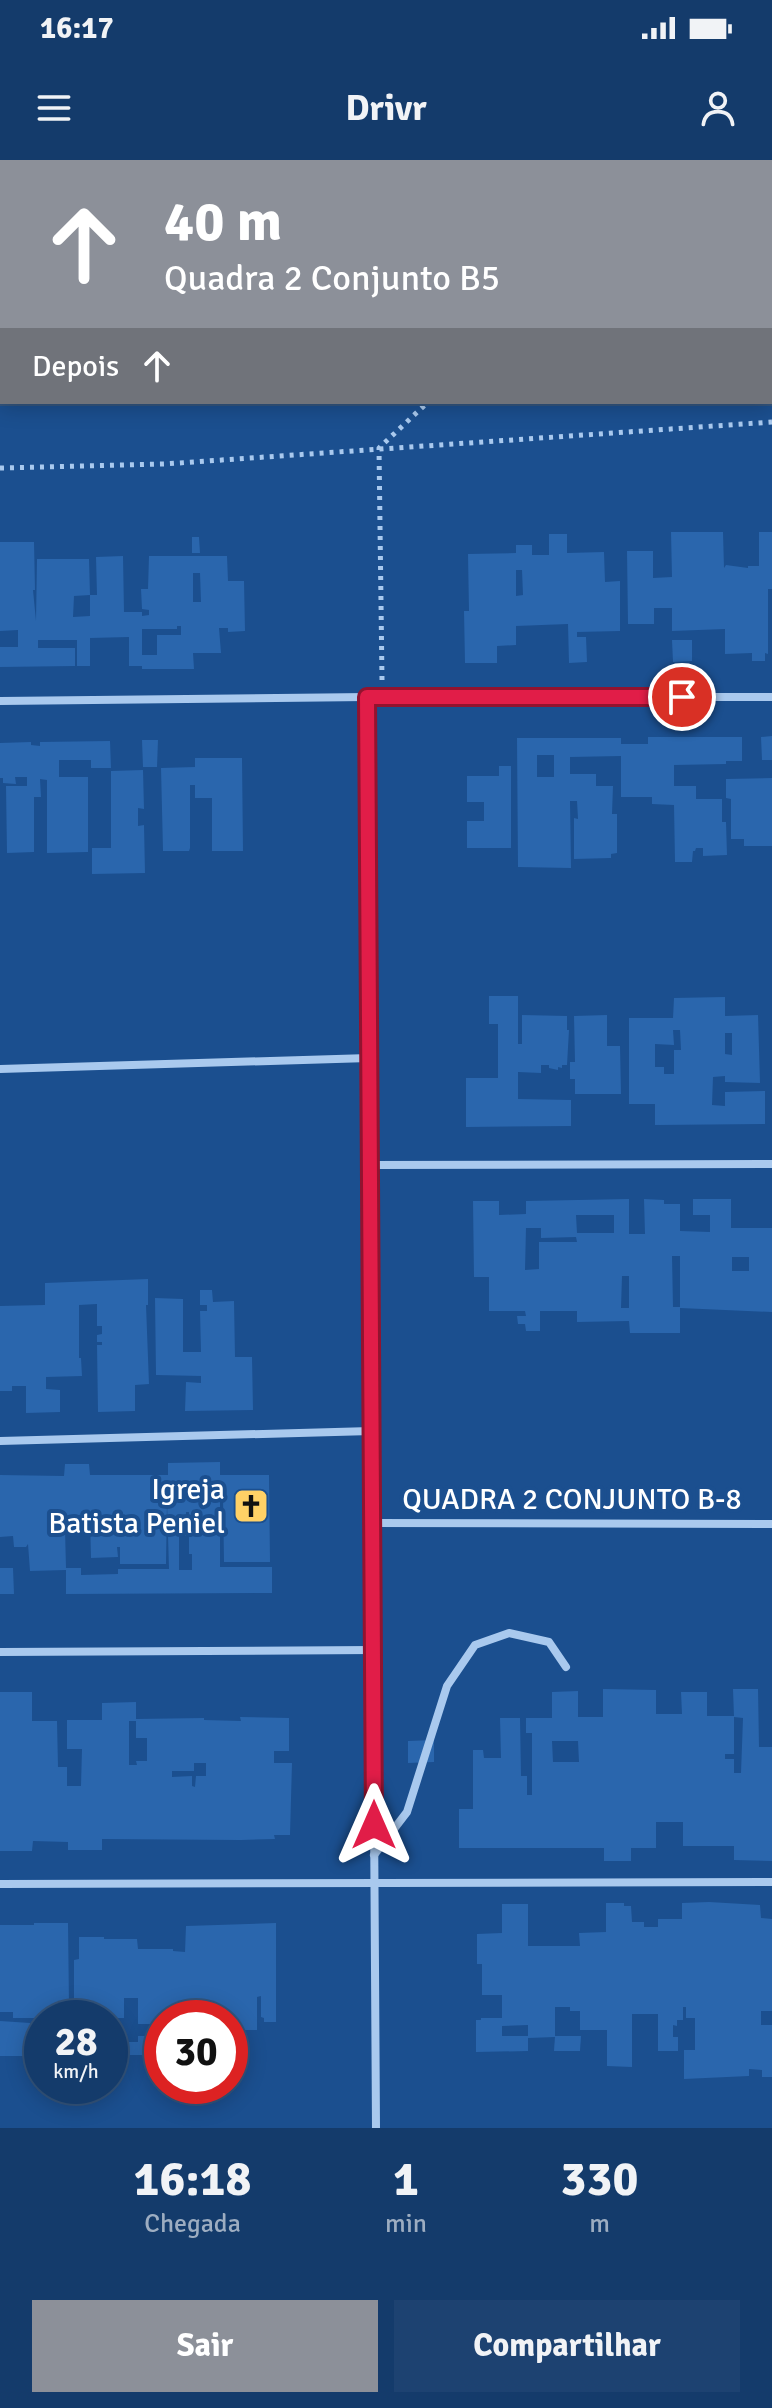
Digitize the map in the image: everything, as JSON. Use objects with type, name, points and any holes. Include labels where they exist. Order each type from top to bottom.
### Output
[{"type":"street","points":[[367,697],[376,2128]]},
{"type":"street","points":[[0,701],[772,697]]},
{"type":"street","points":[[0,1069],[369,1058]]},
{"type":"street","points":[[370,1165],[772,1164]]},
{"type":"street","points":[[0,1441],[371,1431]]},
{"type":"street","name":"QUADRA 2 CONJUNTO B-8","points":[[372,1523],[772,1524]]},
{"type":"street","points":[[374,1855],[407,1812],[447,1686],[475,1645],[509,1633],[549,1642],[566,1667]]},
{"type":"street","points":[[0,1652],[373,1650]]},
{"type":"street","points":[[0,1884],[772,1882]]},
{"type":"path","points":[[382,697],[379,448],[426,404]]},
{"type":"path","points":[[0,468],[164,464],[772,422]]},
{"type":"building","points":[[671,532],[723,532],[724,568],[726,565],[748,568],[759,566],[759,532],[772,532],[772,589],[768,589],[768,654],[765,653],[765,661],[752,661],[752,653],[725,654],[725,629],[672,631],[672,608],[654,608],[654,624],[628,624],[627,551],[653,551],[653,578],[672,577]]},
{"type":"building","points":[[549,534],[567,534],[567,553],[604,552],[605,582],[620,581],[620,631],[577,632],[577,637],[586,637],[587,662],[569,663],[568,624],[516,626],[516,645],[497,646],[497,663],[465,663],[464,611],[469,611],[468,554],[516,553],[516,545],[532,545],[532,555],[549,555]],"holes":[[[516,570],[522,570],[523,595],[516,596]]]},
{"type":"building","points":[[192,537],[199,537],[200,553],[192,553]]},
{"type":"building","points":[[0,542],[34,542],[36,621],[37,559],[89,559],[90,595],[97,595],[96,557],[123,556],[124,612],[142,612],[142,616],[149,615],[149,610],[142,609],[141,589],[148,589],[149,556],[227,556],[228,581],[244,581],[245,631],[228,632],[228,628],[219,628],[221,653],[193,653],[194,669],[129,666],[129,637],[90,638],[90,666],[77,666],[77,640],[38,640],[38,648],[75,648],[75,666],[0,667],[0,647],[18,647],[18,630],[0,631]],"holes":[[[193,573],[200,573],[201,602],[193,602]],[[90,595],[90,616],[73,617],[74,596]],[[181,626],[181,635],[157,635],[157,655],[142,655],[142,629],[177,629]]]},
{"type":"building","points":[[672,640],[692,640],[692,661],[673,662]]},
{"type":"building","points":[[772,736],[772,760],[762,760],[761,737]]},
{"type":"building","points":[[648,737],[742,737],[742,761],[674,765],[674,786],[696,786],[696,799],[722,799],[727,855],[703,856],[703,848],[696,848],[692,862],[675,862],[674,805],[652,804],[652,797],[621,797],[621,756],[570,757],[570,774],[596,774],[596,786],[613,786],[612,814],[617,814],[617,853],[611,854],[611,858],[574,859],[577,801],[570,801],[571,868],[518,867],[517,738],[621,738],[621,744],[648,744]],"holes":[[[537,755],[554,755],[554,777],[537,777]]]},
{"type":"building","points":[[142,740],[158,740],[157,767],[143,767]]},
{"type":"building","points":[[110,741],[111,768],[91,768],[91,760],[59,760],[59,777],[88,777],[88,852],[47,853],[47,780],[40,779],[41,797],[34,797],[34,852],[7,853],[6,786],[27,786],[27,777],[15,777],[16,784],[3,783],[3,778],[0,778],[0,743],[31,742],[31,745],[40,746],[40,742]]},
{"type":"building","points":[[195,758],[242,758],[243,851],[212,851],[212,798],[195,798],[195,785],[190,785],[189,851],[163,851],[161,768],[195,767]]},
{"type":"building","points":[[499,766],[511,766],[511,848],[467,848],[467,821],[484,821],[484,802],[467,802],[467,776],[499,776]]},
{"type":"building","points":[[143,770],[144,809],[138,808],[138,826],[144,825],[145,873],[92,874],[92,848],[111,848],[111,771]]},
{"type":"building","points":[[772,778],[772,846],[744,846],[744,839],[731,839],[731,799],[726,798],[726,779]]},
{"type":"building","points":[[489,996],[518,996],[518,1044],[522,1044],[522,1015],[567,1016],[567,1065],[558,1067],[558,1070],[541,1065],[541,1073],[518,1072],[518,1099],[571,1100],[571,1126],[466,1127],[466,1078],[498,1078],[498,1024],[489,1024]]},
{"type":"building","points":[[725,997],[725,1016],[758,1015],[760,1083],[725,1082],[725,1076],[713,1077],[712,1105],[725,1106],[725,1092],[765,1091],[765,1124],[655,1125],[655,1104],[629,1104],[629,1018],[673,1018],[674,998]],"holes":[[[673,1030],[680,1030],[681,1050],[674,1050],[674,1074],[664,1074],[664,1067],[655,1067],[655,1044],[674,1045]],[[725,1033],[732,1033],[732,1055],[725,1054]]]},
{"type":"building","points":[[607,1015],[607,1046],[620,1046],[621,1094],[575,1094],[575,1079],[570,1079],[570,1062],[575,1062],[574,1016]]},
{"type":"building","points":[[629,1199],[629,1234],[645,1234],[644,1199],[680,1204],[680,1231],[710,1232],[710,1215],[693,1215],[693,1199],[731,1199],[731,1228],[772,1228],[772,1312],[680,1308],[680,1333],[630,1333],[629,1321],[577,1322],[577,1311],[540,1311],[540,1331],[526,1331],[525,1324],[518,1324],[517,1316],[526,1316],[525,1311],[489,1311],[489,1277],[474,1277],[473,1201],[499,1201],[499,1215],[526,1214],[526,1201]],"holes":[[[576,1215],[614,1215],[614,1233],[577,1233]],[[526,1228],[541,1228],[541,1238],[576,1237],[577,1242],[539,1242],[539,1269],[525,1270]],[[672,1256],[680,1256],[680,1307],[673,1307]],[[732,1257],[749,1257],[749,1271],[732,1271]],[[622,1276],[629,1276],[629,1308],[621,1308]]]},
{"type":"building","points":[[148,1279],[149,1384],[135,1385],[135,1411],[98,1412],[97,1345],[102,1345],[102,1342],[97,1342],[97,1335],[102,1334],[102,1326],[97,1326],[97,1304],[79,1305],[82,1376],[46,1377],[46,1389],[60,1390],[60,1412],[26,1413],[26,1386],[12,1386],[12,1391],[0,1391],[0,1306],[45,1305],[45,1283]]},
{"type":"building","points":[[200,1290],[212,1290],[213,1302],[234,1301],[235,1357],[252,1357],[253,1410],[185,1411],[186,1382],[201,1383],[201,1376],[156,1375],[155,1298],[183,1299],[183,1352],[201,1352],[200,1311],[207,1311],[207,1305],[200,1305]]},
{"type":"building","points":[[220,1462],[220,1475],[269,1475],[270,1562],[224,1562],[223,1495],[220,1495],[220,1567],[272,1567],[272,1593],[66,1594],[66,1570],[30,1571],[28,1544],[26,1547],[14,1547],[13,1536],[0,1537],[0,1475],[64,1476],[65,1464],[89,1464],[90,1475],[168,1475],[168,1463]],"holes":[[[167,1501],[169,1569],[118,1569],[118,1574],[81,1575],[81,1568],[66,1568],[65,1529],[59,1530],[59,1516],[90,1516],[91,1558],[118,1557],[117,1547],[120,1547],[120,1564],[166,1564]],[[186,1512],[189,1512],[192,1570],[179,1570],[179,1536],[186,1536]]]},
{"type":"building","points":[[0,1568],[13,1568],[14,1594],[0,1594]]},
{"type":"building","points":[[603,1689],[656,1690],[656,1714],[682,1714],[681,1692],[707,1692],[707,1716],[734,1716],[733,1689],[758,1689],[759,1747],[772,1747],[772,1861],[734,1860],[734,1846],[683,1846],[683,1822],[656,1822],[656,1848],[631,1848],[631,1861],[604,1861],[604,1848],[459,1848],[459,1809],[473,1809],[473,1750],[483,1750],[484,1758],[501,1758],[500,1718],[520,1718],[521,1776],[527,1776],[527,1795],[532,1795],[532,1733],[526,1733],[526,1718],[552,1718],[552,1692],[578,1691],[578,1717],[603,1717]],"holes":[[[734,1717],[743,1718],[741,1773],[734,1773],[734,1759],[725,1759],[725,1754],[734,1754]],[[552,1741],[578,1741],[579,1762],[553,1762]]]},
{"type":"building","points":[[0,1692],[32,1692],[32,1721],[57,1721],[58,1767],[67,1767],[67,1786],[81,1786],[82,1749],[67,1749],[67,1720],[102,1720],[102,1703],[136,1702],[136,1719],[241,1721],[240,1717],[289,1718],[289,1751],[274,1751],[274,1763],[292,1763],[290,1835],[274,1835],[275,1839],[241,1840],[102,1839],[102,1850],[68,1850],[68,1842],[33,1841],[32,1851],[0,1851]],"holes":[[[129,1721],[136,1721],[136,1738],[147,1738],[147,1761],[136,1761],[137,1765],[129,1765]],[[194,1763],[206,1763],[206,1776],[196,1776],[195,1787],[192,1786],[192,1776],[172,1777],[172,1771],[194,1771]]]},
{"type":"building","points":[[434,1740],[434,1762],[408,1763],[408,1741]]},
{"type":"building","points":[[606,1903],[631,1906],[632,1922],[644,1922],[644,1927],[658,1927],[658,1919],[682,1919],[682,1903],[760,1905],[761,1918],[772,1919],[772,2011],[761,2011],[761,2025],[772,2025],[772,2077],[762,2077],[762,2070],[749,2069],[749,2076],[684,2079],[684,2050],[695,2050],[695,2018],[686,2018],[686,2007],[683,2007],[683,2020],[677,2020],[677,2026],[673,2025],[673,2037],[678,2037],[678,2051],[658,2051],[658,2014],[632,2014],[632,2067],[607,2066],[607,2030],[580,2030],[580,2011],[570,2011],[570,2007],[555,2007],[555,2037],[528,2038],[528,2051],[476,2052],[476,2020],[502,2018],[502,1995],[482,1995],[482,1964],[477,1964],[477,1934],[502,1933],[502,1904],[528,1904],[528,1946],[580,1946],[579,1933],[606,1932]],"holes":[[[528,2025],[528,2036],[502,2036],[502,2026]]]},
{"type":"building","points":[[68,1923],[69,2000],[24,2000],[24,2018],[13,2018],[13,2012],[0,2012],[0,1925]]},
{"type":"building","points":[[276,1923],[276,2022],[264,2022],[261,2017],[261,1996],[257,1997],[257,2030],[248,2030],[248,2000],[144,2000],[144,2024],[138,2024],[138,1998],[74,2000],[74,1960],[79,1959],[79,1937],[137,1939],[138,1949],[185,1952],[186,1926]]},
{"type":"building","points":[[0,2021],[24,2023],[24,2056],[0,2056]]},
{"type":"building","points":[[138,2036],[144,2036],[144,2055],[128,2055],[128,2042],[138,2042]]},
{"type":"building","points":[[555,2036],[581,2036],[580,2051],[554,2051]]},
{"type":"place","name":"Igreja Batista Peniel","points":[[251,1506]]},
{"type":"route","points":[[374,1825],[367,697],[682,697]]}]
